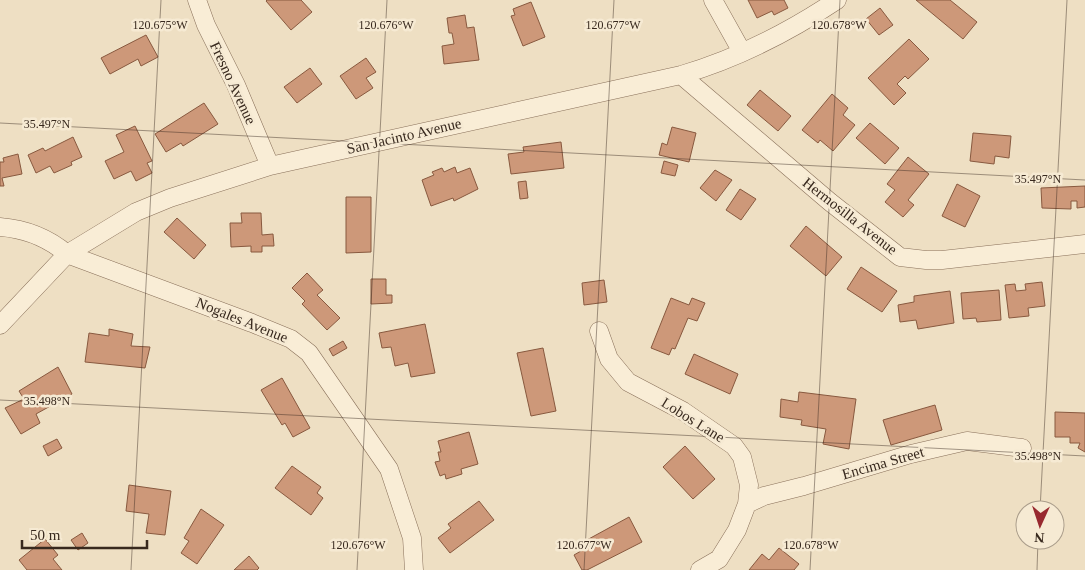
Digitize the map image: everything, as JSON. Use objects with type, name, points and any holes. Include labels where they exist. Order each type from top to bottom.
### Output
[{"type":"street","name":"Fresno Avenue","points":[[197,0],[206,25],[236,85],[270,166]]},
{"type":"street","points":[[713,0],[742,52]]},
{"type":"street","name":"San Jacinto Avenue","points":[[0,325],[67,254],[136,212],[170,198],[270,166],[682,75],[708,67],[742,52],[815,15],[837,0]]},
{"type":"street","name":"Hermosilla Avenue","points":[[682,75],[830,202],[900,256],[926,260],[942,260],[1085,244]]},
{"type":"street","name":"Nogales Avenue","points":[[0,227],[20,229],[38,235],[55,243],[67,254],[252,322],[291,339],[309,353],[389,469],[402,502],[412,538],[414,570]]},
{"type":"street","name":"Lobos Lane","points":[[599,331],[609,359],[628,382],[683,411],[734,446],[742,457],[749,485],[747,504],[737,530],[719,559],[700,570]]},
{"type":"street","name":"Encima Street","points":[[747,504],[764,496],[910,454],[967,441],[1022,448]]},
{"type":"building","points":[[267,0],[301,0],[312,12],[291,30]]},
{"type":"building","points":[[748,0],[784,0],[788,8],[774,15],[772,11],[757,18]]},
{"type":"building","points":[[916,0],[950,0],[977,22],[963,39]]},
{"type":"building","points":[[531,2],[545,37],[523,46],[511,16],[515,15],[513,9]]},
{"type":"building","points":[[880,8],[893,25],[879,35],[866,19]]},
{"type":"building","points":[[465,15],[467,28],[474,27],[479,60],[444,64],[442,46],[454,44],[452,33],[449,33],[447,18]]},
{"type":"building","points":[[146,35],[158,57],[141,66],[138,59],[110,74],[101,58]]},
{"type":"building","points":[[909,39],[929,59],[908,79],[905,76],[897,84],[906,93],[894,105],[868,78]]},
{"type":"building","points":[[366,58],[376,72],[366,78],[373,88],[356,99],[340,76]]},
{"type":"building","points":[[310,68],[322,84],[297,103],[284,87]]},
{"type":"building","points":[[760,90],[791,116],[778,131],[747,105]]},
{"type":"building","points":[[832,94],[848,108],[843,115],[855,125],[833,151],[820,140],[818,143],[802,130]]},
{"type":"building","points":[[204,103],[218,124],[183,146],[181,143],[166,152],[155,134]]},
{"type":"building","points":[[870,123],[899,148],[885,164],[856,138]]},
{"type":"building","points":[[135,126],[152,161],[147,163],[152,173],[136,181],[131,171],[114,179],[105,161],[124,152],[116,135]]},
{"type":"building","points":[[672,127],[696,133],[689,162],[659,155],[662,143],[667,145]]},
{"type":"building","points":[[973,133],[1011,136],[1009,158],[995,156],[994,164],[970,161]]},
{"type":"building","points":[[73,137],[82,157],[71,162],[72,165],[54,173],[50,166],[36,173],[28,155],[43,148],[45,151]]},
{"type":"building","points":[[561,142],[564,168],[511,174],[508,154],[524,152],[523,147]]},
{"type":"building","points":[[18,154],[22,174],[2,178],[4,186],[0,186],[0,162],[4,162],[3,158]]},
{"type":"building","points":[[908,157],[929,174],[908,200],[914,205],[903,217],[885,202],[895,190],[887,184]]},
{"type":"building","points":[[664,161],[678,165],[675,176],[661,173]]},
{"type":"building","points":[[455,167],[457,173],[470,168],[478,189],[454,201],[453,198],[431,206],[422,180],[434,175],[432,172],[442,168],[444,172]]},
{"type":"building","points":[[715,170],[732,180],[716,201],[700,188]]},
{"type":"building","points":[[526,181],[528,198],[520,199],[518,182]]},
{"type":"building","points":[[957,184],[980,196],[965,227],[942,216]]},
{"type":"building","points":[[1085,186],[1085,207],[1077,208],[1077,201],[1071,201],[1071,209],[1042,208],[1041,188]]},
{"type":"building","points":[[740,189],[756,199],[741,220],[726,210]]},
{"type":"building","points":[[346,197],[371,197],[371,252],[346,253]]},
{"type":"building","points":[[241,213],[261,213],[262,235],[273,234],[274,246],[262,246],[262,252],[251,252],[251,246],[231,247],[230,223],[242,223]]},
{"type":"building","points":[[177,218],[206,245],[194,259],[164,232]]},
{"type":"building","points":[[806,226],[842,257],[826,276],[790,246]]},
{"type":"building","points":[[861,267],[897,291],[882,312],[847,289]]},
{"type":"building","points":[[307,273],[323,290],[317,295],[340,318],[327,330],[302,304],[305,301],[292,288]]},
{"type":"building","points":[[371,279],[386,279],[386,295],[392,295],[392,303],[371,304]]},
{"type":"building","points":[[604,280],[607,302],[584,305],[582,283]]},
{"type":"building","points":[[1042,282],[1045,306],[1028,308],[1029,316],[1009,318],[1005,285],[1015,284],[1016,291],[1026,290],[1025,284]]},
{"type":"building","points":[[999,290],[1001,320],[977,322],[976,318],[963,319],[961,293]]},
{"type":"building","points":[[950,291],[954,323],[918,329],[916,320],[900,322],[898,305],[914,302],[914,296]]},
{"type":"building","points":[[671,298],[689,305],[692,298],[705,303],[697,321],[688,318],[675,349],[672,348],[669,355],[651,348]]},
{"type":"building","points":[[425,324],[435,373],[411,377],[408,363],[395,366],[391,347],[382,348],[379,333]]},
{"type":"building","points":[[109,329],[133,334],[131,346],[150,347],[145,368],[85,362],[89,333],[109,336]]},
{"type":"building","points":[[343,341],[347,348],[333,356],[329,349]]},
{"type":"building","points":[[543,348],[556,411],[531,416],[517,353]]},
{"type":"building","points":[[694,354],[738,374],[730,394],[685,374]]},
{"type":"building","points":[[58,367],[72,394],[36,414],[40,423],[21,434],[5,408],[24,399],[19,391]]},
{"type":"building","points":[[282,378],[310,428],[293,437],[285,423],[282,425],[261,390]]},
{"type":"building","points":[[799,392],[856,399],[849,449],[823,444],[826,429],[801,425],[802,420],[780,417],[781,399],[798,402]]},
{"type":"building","points":[[935,405],[942,430],[891,445],[883,420]]},
{"type":"building","points":[[1055,412],[1085,413],[1085,452],[1078,448],[1080,443],[1070,443],[1070,437],[1055,437]]},
{"type":"building","points":[[469,432],[478,464],[461,469],[462,474],[446,479],[445,474],[440,476],[435,462],[440,461],[438,452],[441,452],[438,441]]},
{"type":"building","points":[[57,439],[62,448],[48,456],[43,446]]},
{"type":"building","points":[[685,446],[715,479],[693,499],[663,467]]},
{"type":"building","points":[[292,466],[321,487],[317,493],[323,498],[311,515],[275,488]]},
{"type":"building","points":[[129,485],[171,491],[165,535],[146,533],[149,514],[126,511]]},
{"type":"building","points":[[479,501],[494,520],[450,553],[438,538],[451,528],[448,524]]},
{"type":"building","points":[[201,509],[224,525],[197,564],[181,553],[189,541],[184,538]]},
{"type":"building","points":[[629,517],[642,542],[587,570],[582,570],[574,555],[588,547],[585,541]]},
{"type":"building","points":[[82,533],[88,543],[78,550],[71,540]]},
{"type":"building","points":[[45,539],[58,555],[53,559],[62,570],[27,570],[19,560]]},
{"type":"building","points":[[779,548],[799,564],[794,570],[749,570],[762,554],[769,560]]},
{"type":"building","points":[[249,556],[259,568],[257,570],[234,570]]}]
